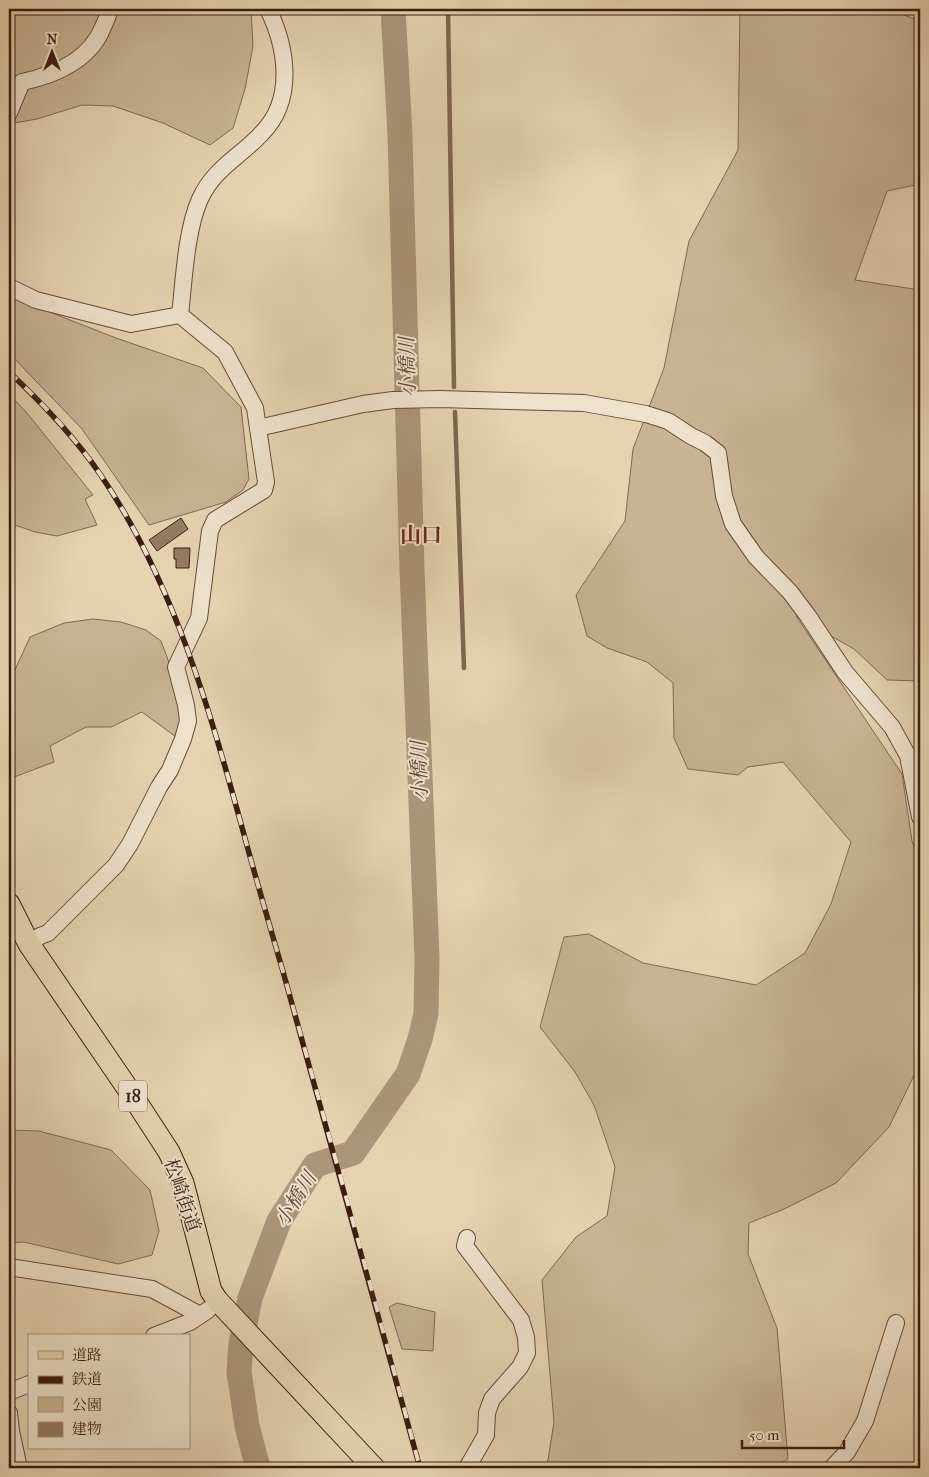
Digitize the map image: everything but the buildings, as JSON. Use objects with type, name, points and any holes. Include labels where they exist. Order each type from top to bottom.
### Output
[{"type":"main road","name":"松崎街道","points":[[9,904],[29,944],[169,1152],[183,1183],[211,1291],[265,1352],[374,1468]]},
{"type":"street","points":[[9,113],[22,82],[58,71],[85,54],[100,34],[109,9]]},
{"type":"street","points":[[180,315],[192,218],[200,198],[212,178],[263,132],[278,110],[283,91],[285,70],[278,33],[268,9]]},
{"type":"street","points":[[9,288],[36,300],[131,324],[180,315],[225,352],[255,408],[266,482],[264,490],[215,520],[210,531],[199,618],[176,667],[188,720],[183,739],[170,770],[159,787],[130,844],[116,865],[48,933],[29,944]]},
{"type":"street","points":[[258,428],[363,404],[393,400],[440,399],[584,403],[646,414],[668,421],[718,453],[724,496],[733,524],[756,557],[790,592],[845,672],[892,727],[908,756],[920,817]]},
{"type":"street","points":[[466,1468],[486,1435],[486,1413],[492,1399],[520,1367],[527,1353],[526,1337],[521,1320],[465,1246],[467,1238]]},
{"type":"street","points":[[9,1267],[152,1289],[200,1315]]},
{"type":"street","points":[[159,1334],[190,1322],[219,1302]]},
{"type":"street","points":[[832,1468],[848,1452],[865,1421],[896,1323]]},
{"type":"street","points":[[9,1392],[28,1384]]},
{"type":"street","points":[[9,1412],[12,1439],[19,1468]]},
{"type":"green space","points":[[9,9],[251,9],[253,46],[245,89],[233,128],[210,145],[163,123],[113,106],[82,105],[37,119],[9,124]]},
{"type":"green space","points":[[740,9],[891,9],[920,21],[920,184],[887,191],[855,280],[920,290],[920,681],[887,680],[854,649],[796,616],[902,774],[912,841],[920,865],[920,1063],[889,1127],[836,1183],[782,1210],[749,1223],[748,1254],[777,1328],[788,1459],[772,1468],[543,1468],[548,1460],[554,1422],[542,1280],[576,1237],[607,1216],[615,1167],[594,1105],[575,1072],[540,1027],[564,937],[589,934],[643,963],[756,985],[805,953],[831,904],[851,842],[783,762],[748,767],[738,775],[688,769],[674,738],[673,683],[647,662],[607,648],[587,636],[576,595],[625,521],[633,449],[664,368],[689,241],[738,150]]},
{"type":"green space","points":[[9,296],[116,338],[203,368],[241,407],[249,479],[243,490],[226,502],[149,525],[82,429],[9,353]]},
{"type":"green space","points":[[9,394],[27,413],[93,495],[85,499],[97,525],[57,536],[9,525]]},
{"type":"green space","points":[[93,619],[121,622],[146,630],[161,641],[180,692],[183,713],[176,737],[142,712],[111,727],[86,727],[50,746],[54,762],[9,779],[9,683],[30,637],[64,623]]},
{"type":"green space","points":[[9,1130],[39,1131],[111,1150],[150,1190],[159,1231],[152,1255],[118,1264],[24,1242],[9,1243]]},
{"type":"green space","points":[[397,1303],[435,1312],[433,1351],[402,1349],[389,1307]]},
{"type":"waterway","name":"小橋川","points":[[258,1468],[247,1426],[239,1372],[241,1344],[250,1298],[279,1221],[315,1165],[353,1153],[408,1074],[426,1014],[427,958],[412,569],[400,135],[393,9]]},
{"type":"waterway","points":[[448,9],[454,387]]},
{"type":"waterway","points":[[455,412],[464,668]]},
{"type":"railway","points":[[9,372],[57,420],[100,474],[126,515],[148,557],[186,646],[217,738],[336,1160],[420,1468]]},
{"type":"district","name":"山口","points":[[421,535]]}]
